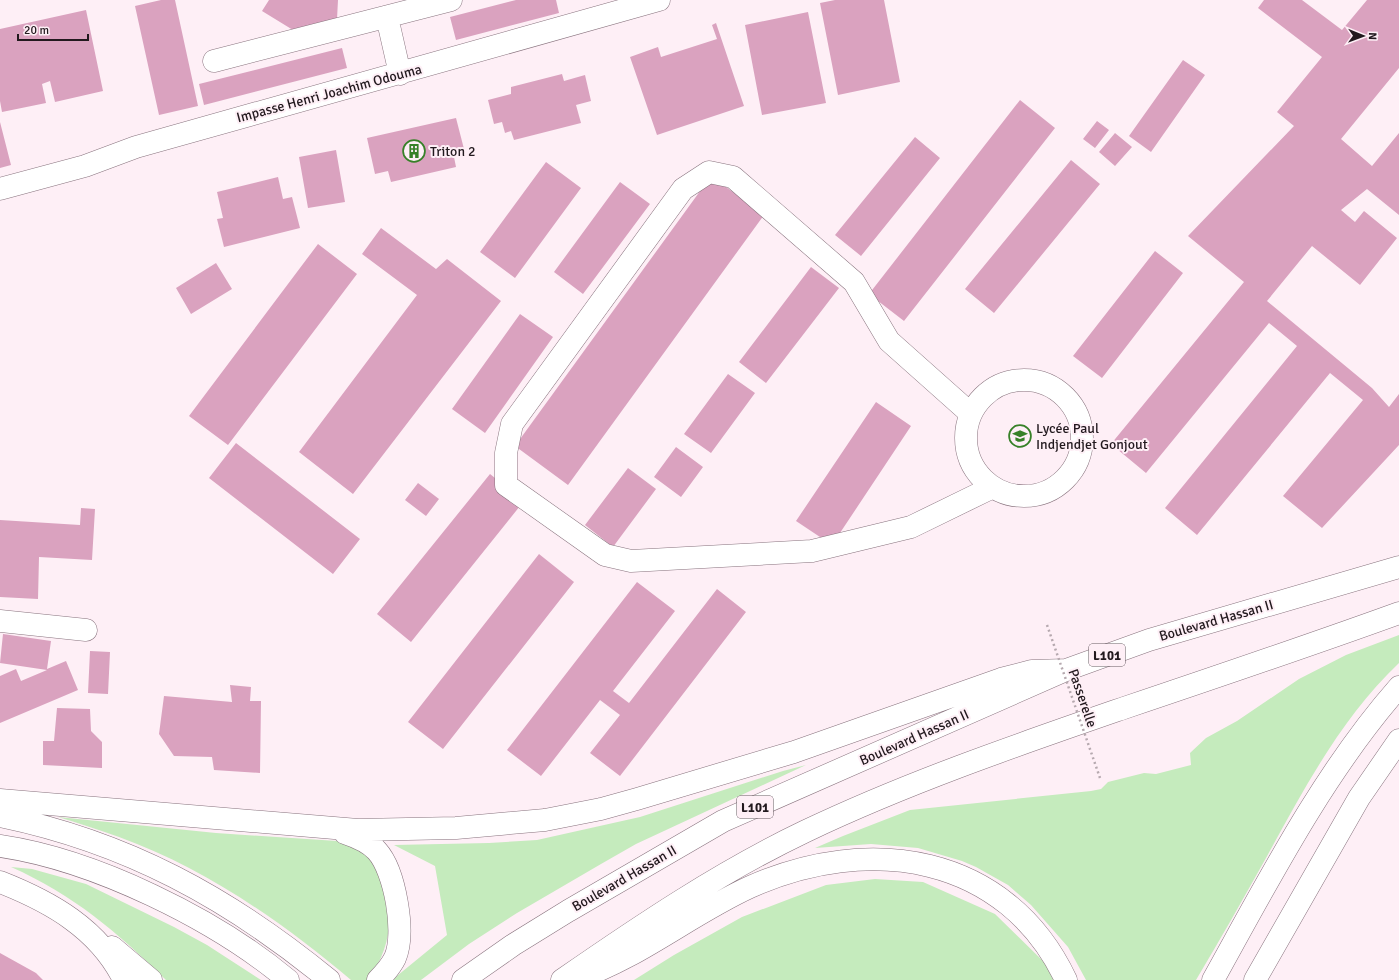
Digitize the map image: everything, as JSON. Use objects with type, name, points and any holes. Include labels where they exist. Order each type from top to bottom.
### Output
[{"type":"main road","points":[[214,61],[451,0]]},
{"type":"main road","name":"Impasse Henri Joachim Odouma","points":[[0,189],[85,166],[136,147],[659,0]]},
{"type":"main road","points":[[387,17],[400,74]]},
{"type":"main road","points":[[971,414],[889,341],[854,282],[733,177],[709,172],[684,189],[512,424],[506,453],[506,485],[605,555],[631,561],[812,551],[911,527],[993,487]]},
{"type":"main road","points":[[1024,379],[1040,382],[1056,388],[1068,399],[1077,413],[1080,424],[1082,446],[1077,462],[1068,476],[1056,487],[1041,494],[1024,496],[1008,494],[993,487],[980,476],[971,462],[966,447],[966,430],[971,414],[980,400],[992,388],[1007,382],[1024,379]]},
{"type":"main road","name":"Boulevard Hassan II","points":[[463,980],[513,945],[568,911],[723,821],[1066,670],[1149,640],[1399,568]]},
{"type":"main road","points":[[562,980],[677,903],[751,860],[806,831],[940,774],[1023,743],[1399,613]]},
{"type":"main road","points":[[0,621],[86,630]]},
{"type":"main road","points":[[0,800],[322,827],[378,830],[456,828],[545,820],[587,812],[637,799],[826,742],[911,710],[1001,679],[1032,671],[1066,670]]},
{"type":"main road","points":[[1213,980],[1291,842],[1344,757],[1380,708],[1399,687]]},
{"type":"main road","points":[[1255,980],[1359,798],[1399,740]]},
{"type":"main road","points":[[0,816],[77,836],[139,859],[197,888],[248,919],[329,980]]},
{"type":"main road","points":[[322,827],[347,834],[370,844],[385,861],[396,892],[398,910],[397,947],[395,957],[378,980]]},
{"type":"main road","points":[[0,846],[61,860],[118,881],[203,923],[249,951],[288,980]]},
{"type":"main road","points":[[574,980],[600,971],[635,953],[732,896],[767,880],[808,867],[875,858],[917,863],[935,868],[956,875],[991,893],[1010,906],[1042,938],[1066,980]]},
{"type":"main road","points":[[0,882],[23,891],[57,908],[88,932],[108,944],[151,980]]},
{"type":"main road","points":[[88,932],[117,966],[124,980]]},
{"type":"path","name":"Passerelle","points":[[1048,625],[1100,778]]},
{"type":"green space","points":[[1399,635],[1399,663],[1378,684],[1359,707],[1325,755],[1309,780],[1196,980],[1086,980],[1068,947],[1031,905],[1008,885],[976,867],[962,861],[918,848],[871,844],[815,848],[910,810],[1091,791],[1101,789],[1108,782],[1144,773],[1156,774],[1191,765],[1190,753],[1206,738],[1237,721],[1299,679],[1346,655]]},
{"type":"green space","points":[[806,765],[636,844],[517,913],[469,944],[421,980],[392,980],[447,935],[435,866],[394,845],[489,843],[537,840],[640,817]]},
{"type":"green space","points":[[58,817],[216,833],[337,841],[352,846],[372,857],[379,869],[388,906],[389,918],[386,943],[382,955],[368,980],[351,980],[325,958],[270,917],[241,898],[182,864],[119,837]]},
{"type":"green space","points":[[11,867],[32,869],[86,884],[174,927],[207,945],[261,980],[166,980],[130,946],[75,902],[34,878]]},
{"type":"green space","points":[[875,879],[923,882],[995,914],[1044,962],[1054,980],[634,980],[674,955],[742,917],[826,885]]},
{"type":"building","points":[[161,0],[175,0],[198,106],[159,115],[135,6]]},
{"type":"building","points":[[269,0],[338,0],[337,19],[293,30],[262,11]]},
{"type":"building","points":[[516,0],[556,0],[559,13],[456,40],[450,17]]},
{"type":"building","points":[[835,0],[884,0],[900,82],[838,95],[820,3]]},
{"type":"building","points":[[1264,0],[1302,0],[1342,30],[1367,0],[1399,0],[1399,68],[1341,139],[1372,166],[1399,133],[1399,215],[1367,189],[1341,210],[1355,222],[1364,211],[1397,238],[1360,285],[1312,246],[1267,301],[1372,388],[1389,407],[1399,394],[1399,445],[1322,528],[1283,496],[1363,400],[1330,373],[1197,535],[1165,508],[1297,346],[1269,323],[1146,473],[1111,444],[1244,282],[1188,236],[1294,126],[1277,112],[1322,57],[1258,8]]},
{"type":"building","points":[[86,10],[103,91],[55,102],[50,81],[42,84],[46,103],[2,112],[0,101],[0,29]]},
{"type":"building","points":[[808,12],[826,103],[762,115],[745,25]]},
{"type":"building","points":[[716,23],[744,106],[657,135],[630,57],[658,47],[661,57],[717,39],[712,25]]},
{"type":"building","points":[[342,48],[347,68],[204,105],[199,84]]},
{"type":"building","points":[[1183,60],[1205,75],[1151,152],[1129,136]]},
{"type":"building","points":[[562,74],[564,81],[585,75],[591,101],[576,105],[581,123],[514,140],[511,131],[505,133],[502,122],[494,124],[488,100],[511,94],[511,87]]},
{"type":"building","points":[[1020,100],[1055,128],[904,321],[869,294]]},
{"type":"building","name":"Triton 2","points":[[456,118],[464,149],[453,152],[456,167],[391,182],[388,171],[375,174],[367,138]]},
{"type":"building","points":[[1097,121],[1109,130],[1095,148],[1083,139]]},
{"type":"building","points":[[0,122],[11,165],[0,168]]},
{"type":"building","points":[[1115,133],[1132,147],[1115,166],[1099,152]]},
{"type":"building","points":[[915,137],[940,158],[861,256],[835,235]]},
{"type":"building","points":[[336,150],[345,202],[308,208],[299,157]]},
{"type":"building","points":[[1071,160],[1100,184],[994,313],[965,289]]},
{"type":"building","points":[[546,162],[581,188],[515,278],[480,252]]},
{"type":"building","points":[[711,176],[764,215],[568,485],[515,446]]},
{"type":"building","points":[[278,177],[283,199],[292,197],[300,228],[224,247],[217,219],[223,218],[217,192]]},
{"type":"building","points":[[620,182],[650,204],[583,294],[554,272]]},
{"type":"building","points":[[381,228],[436,269],[447,259],[501,301],[353,494],[299,452],[417,295],[362,254]]},
{"type":"building","points":[[318,244],[357,274],[228,445],[189,416]]},
{"type":"building","points":[[1155,251],[1183,273],[1102,378],[1073,356]]},
{"type":"building","points":[[216,263],[232,289],[191,314],[176,288]]},
{"type":"building","points":[[811,267],[839,288],[766,383],[739,362]]},
{"type":"building","points":[[520,314],[553,337],[485,433],[452,409]]},
{"type":"building","points":[[728,374],[755,393],[711,453],[684,434]]},
{"type":"building","points":[[876,402],[911,426],[832,545],[796,521]]},
{"type":"building","points":[[236,443],[360,539],[333,574],[209,478]]},
{"type":"building","points":[[676,447],[703,467],[681,497],[654,477]]},
{"type":"building","points":[[628,468],[656,489],[613,547],[585,525]]},
{"type":"building","points":[[490,474],[524,501],[411,642],[377,614]]},
{"type":"building","points":[[418,483],[439,499],[426,516],[405,500]]},
{"type":"building","points":[[81,508],[95,509],[92,560],[39,557],[38,599],[0,597],[0,520],[80,525]]},
{"type":"building","points":[[539,554],[574,582],[443,749],[408,722]]},
{"type":"building","points":[[637,582],[675,611],[613,691],[629,703],[717,589],[746,612],[620,776],[590,753],[620,715],[600,700],[541,776],[507,750]]},
{"type":"building","points":[[3,634],[51,641],[47,669],[66,661],[78,690],[0,723],[0,676],[16,669],[21,681],[47,670],[0,663]]},
{"type":"building","points":[[90,651],[110,652],[108,694],[88,693]]},
{"type":"building","points":[[230,685],[251,687],[250,701],[261,701],[260,773],[214,770],[212,757],[174,756],[159,734],[164,696],[232,702]]},
{"type":"building","points":[[57,708],[90,709],[91,731],[102,742],[102,768],[43,765],[43,741],[54,741]]},
{"type":"building","points":[[0,953],[36,973],[43,980],[0,980]]},
{"type":"place","name":"Triton 2","points":[[414,151]]},
{"type":"place","name":"Lycée Paul Indjendjet Gonjout","points":[[1020,436]]}]
